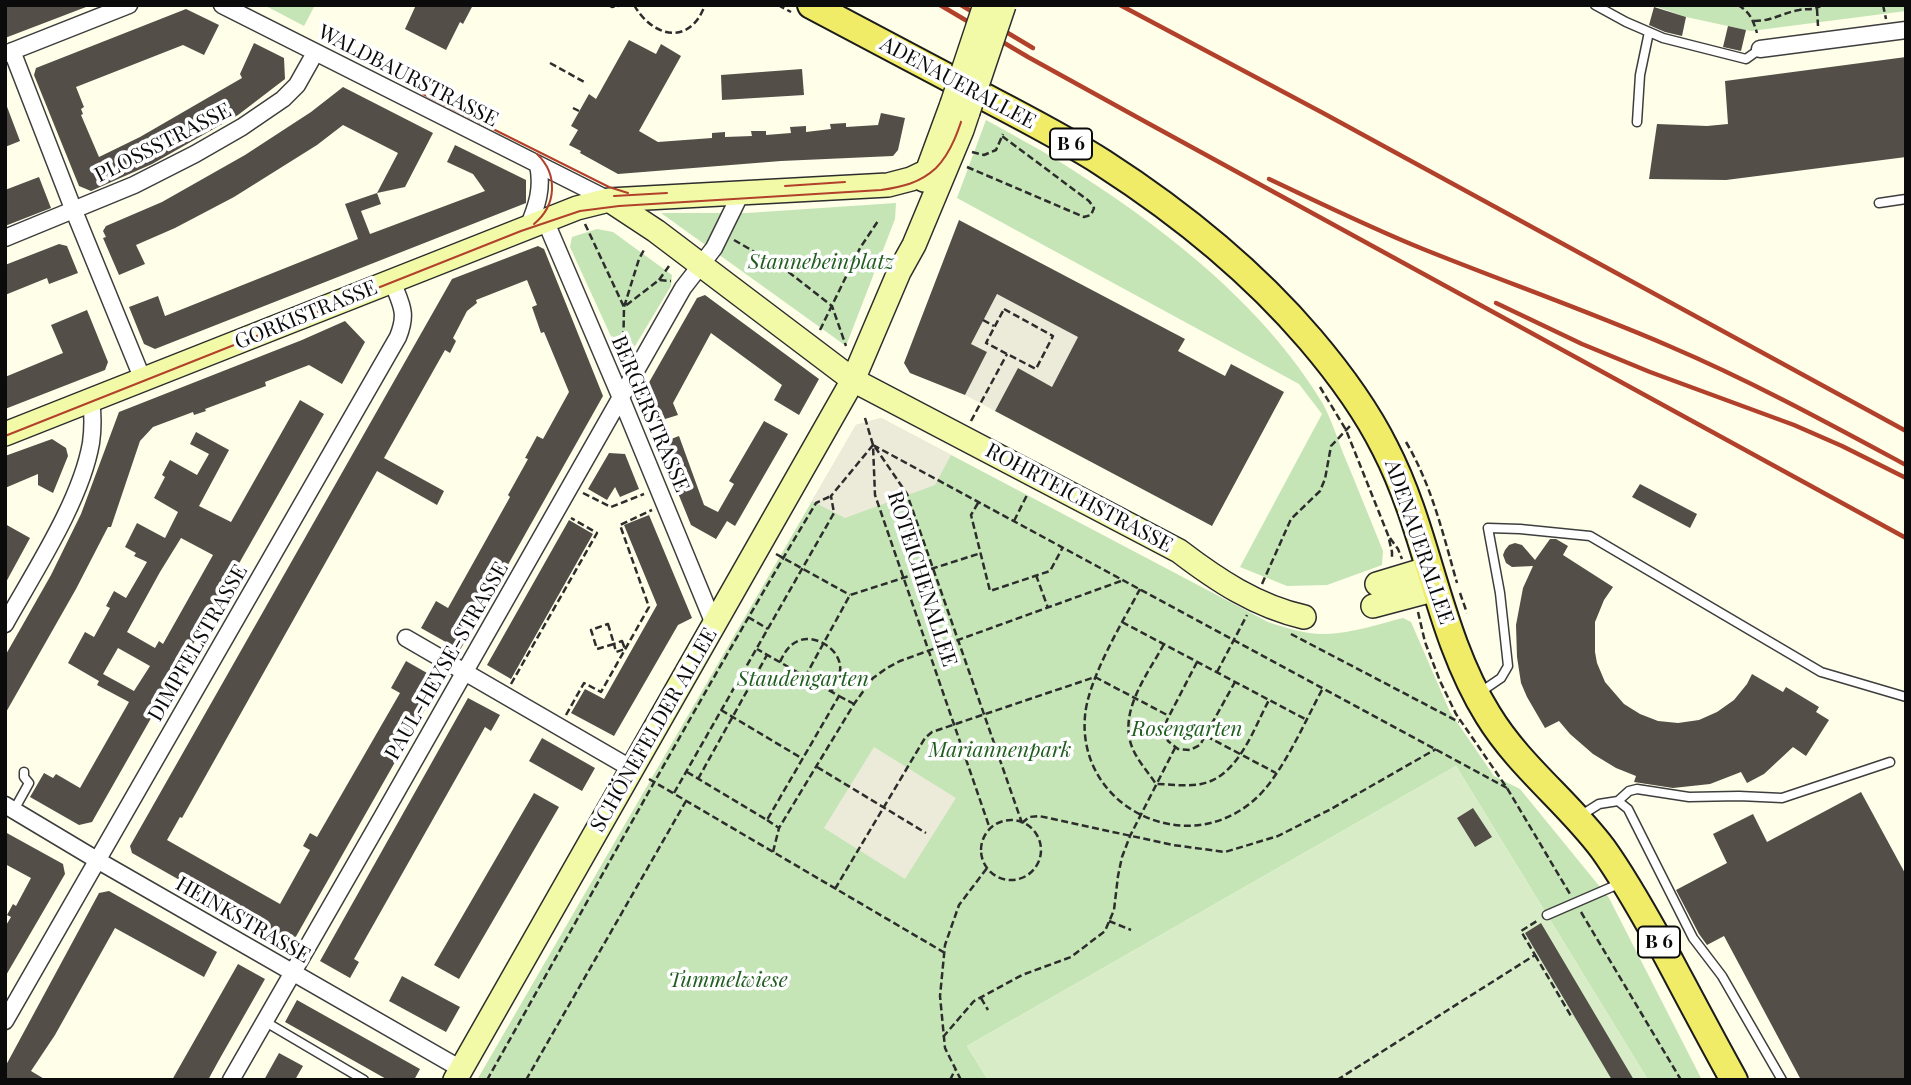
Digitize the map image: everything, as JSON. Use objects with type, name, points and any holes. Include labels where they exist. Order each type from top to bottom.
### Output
[{"type":"main road","points":[[958,107],[985,5]]},
{"type":"main road","points":[[609,200],[656,231],[853,380],[899,272],[914,245],[932,175],[958,107],[1004,5]]},
{"type":"main road","name":"ADENAUERALLEE","points":[[801,8],[1062,139],[1102,162],[1155,198],[1218,247],[1277,302],[1338,372],[1364,411],[1399,476],[1460,657],[1476,694],[1502,736],[1578,818],[1604,851],[1644,915],[1733,1079]]},
{"type":"main road","points":[[609,200],[888,186],[932,175]]},
{"type":"main road","name":"GORKISTRASSE","points":[[5,434],[577,208],[609,200]]},
{"type":"main road","name":"ROHRTEICHSTRASSE","points":[[853,380],[1179,551],[1216,579],[1255,601],[1304,617]]},
{"type":"main road","name":"SCHÖNEFELDER ALLEE","points":[[458,1074],[853,380]]},
{"type":"main road","points":[[1375,595],[1433,578]]},
{"type":"street","points":[[128,5],[8,53],[143,380]]},
{"type":"street","name":"WALDBAURSTRASSE","points":[[222,5],[609,200]]},
{"type":"street","points":[[1760,49],[1906,30]]},
{"type":"street","name":"PLOSSSTRASSE","points":[[5,238],[166,170],[266,111],[297,85],[315,52]]},
{"type":"street","points":[[536,224],[540,197],[538,165]]},
{"type":"street","points":[[700,264],[722,233],[741,193]]},
{"type":"street","name":"BERGERSTRASSE","points":[[536,224],[621,398],[715,624]]},
{"type":"street","name":"PAUL-HEYSE-STRASSE","points":[[231,1080],[683,288],[700,264]]},
{"type":"street","name":"DIMPFELSTRASSE","points":[[5,1021],[398,337],[404,321],[392,281]]},
{"type":"street","points":[[5,624],[73,497],[91,444],[91,400]]},
{"type":"street","points":[[406,638],[632,769]]},
{"type":"street","name":"HEINKSTRASSE","points":[[10,807],[458,1074]]},
{"type":"lane","points":[[1595,5],[1649,32],[1746,59],[1760,49]]},
{"type":"lane","points":[[1637,122],[1640,75],[1649,32]]},
{"type":"lane","points":[[1879,203],[1906,200]]},
{"type":"lane","points":[[1476,694],[1501,678],[1508,666],[1500,593],[1488,528],[1590,536],[1821,672],[1906,697]]},
{"type":"lane","points":[[1578,818],[1599,804],[1618,800],[1629,791],[1637,789],[1689,797],[1782,798],[1890,762]]},
{"type":"lane","points":[[10,807],[29,783],[24,772]]},
{"type":"lane","points":[[1618,800],[1628,808],[1693,938],[1721,976],[1782,1080]]},
{"type":"lane","points":[[1547,915],[1623,881]]},
{"type":"lane","points":[[264,1021],[364,1080]]},
{"type":"path","points":[[608,5],[623,5]]},
{"type":"path","points":[[634,5],[649,26],[668,33],[690,27],[705,5]]},
{"type":"path","points":[[778,5],[801,8]]},
{"type":"path","points":[[1738,5],[1747,11],[1754,21],[1768,21],[1797,10],[1817,9],[1822,5]]},
{"type":"path","points":[[551,63],[586,83]]},
{"type":"path","points":[[573,108],[579,111]]},
{"type":"path","points":[[932,175],[1084,217],[1091,215],[1094,208],[1089,201],[1002,136],[996,149],[984,155],[972,152]]},
{"type":"path","points":[[820,330],[860,248],[878,221]]},
{"type":"path","points":[[585,224],[624,307]]},
{"type":"path","points":[[722,233],[786,270],[832,306],[846,346]]},
{"type":"path","points":[[623,359],[624,307],[639,259],[646,248]]},
{"type":"path","points":[[624,307],[659,280],[669,265]]},
{"type":"path","points":[[659,280],[673,281]]},
{"type":"path","points":[[1003,309],[1053,336],[1035,369],[986,343],[995,326],[1003,309]]},
{"type":"path","points":[[983,320],[995,326]]},
{"type":"path","points":[[962,437],[1007,354]]},
{"type":"path","points":[[1317,381],[1346,430],[1388,535],[1392,560],[1375,595]]},
{"type":"path","points":[[1217,672],[1274,562],[1291,519],[1320,491],[1331,446],[1364,411]]},
{"type":"path","points":[[865,418],[873,444],[1507,788]]},
{"type":"path","points":[[487,1080],[748,617],[816,503],[831,496],[873,444]]},
{"type":"path","name":"ROTEICHENALLEE","points":[[873,444],[907,494],[1022,823],[1032,830],[1040,844],[1040,856],[1033,870],[1024,877],[1009,880],[996,876],[987,868],[982,858],[983,841],[990,830],[875,495],[873,444]]},
{"type":"path","points":[[1014,521],[1038,476]]},
{"type":"path","points":[[571,487],[611,508],[659,488]]},
{"type":"path","points":[[674,793],[834,513],[831,496]]},
{"type":"path","points":[[978,502],[971,515],[990,591],[1050,571],[1063,547]]},
{"type":"path","points":[[559,727],[584,683],[601,692],[649,607],[620,524],[665,503]]},
{"type":"path","points":[[504,695],[597,533],[557,510]]},
{"type":"path","points":[[1444,538],[1469,621]]},
{"type":"path","points":[[760,544],[850,595]]},
{"type":"path","points":[[805,677],[850,595],[981,553]]},
{"type":"path","points":[[1036,575],[1048,608]]},
{"type":"path","points":[[773,852],[779,828],[854,704],[873,678],[887,668],[1124,580]]},
{"type":"path","points":[[1140,589],[1095,677],[1084,717],[1088,753],[1097,773],[1109,790],[1140,815],[1156,822],[1189,826],[1217,821],[1253,801],[1276,773],[1323,688]]},
{"type":"path","points":[[748,617],[768,629]]},
{"type":"path","points":[[1122,622],[1306,719]]},
{"type":"path","points":[[625,649],[617,652],[614,644],[608,624],[591,630],[597,649],[614,644],[622,641],[625,649]]},
{"type":"path","points":[[1420,625],[1440,681],[1456,714],[1507,788],[1681,1080]]},
{"type":"path","points":[[1284,630],[1462,724]]},
{"type":"path","points":[[780,662],[790,646],[801,639],[824,643],[833,650],[841,669],[831,692]]},
{"type":"path","points":[[1156,784],[1136,754],[1129,737],[1129,713],[1164,644]]},
{"type":"path","points":[[757,649],[854,704]]},
{"type":"path","points":[[698,779],[767,655]]},
{"type":"path","points":[[1197,662],[1165,725],[1168,741],[1175,748],[1184,751],[1200,745],[1235,682]]},
{"type":"path","points":[[835,889],[925,738],[932,732],[1095,677],[1169,716]]},
{"type":"path","points":[[767,820],[839,696]]},
{"type":"path","points":[[1156,784],[1206,783],[1227,771],[1240,754],[1269,700]]},
{"type":"path","points":[[721,710],[803,759]]},
{"type":"path","points":[[1206,736],[1276,773]]},
{"type":"path","points":[[943,1037],[974,1001],[1022,975],[1071,957],[1105,931],[1114,910],[1122,857],[1130,836],[1175,748]]},
{"type":"path","points":[[990,830],[1005,821],[1022,823],[1029,817],[1039,816],[1173,845],[1225,852],[1278,836],[1436,749]]},
{"type":"path","points":[[817,767],[926,833]]},
{"type":"path","points":[[632,769],[945,953]]},
{"type":"path","points":[[686,772],[779,828]]},
{"type":"path","points":[[526,1080],[687,801]]},
{"type":"path","points":[[961,1080],[945,1048],[943,1037],[940,996],[945,953],[959,905],[987,868]]},
{"type":"path","points":[[1547,915],[1521,931],[1571,1016]]},
{"type":"path","points":[[1109,922],[1131,930]]},
{"type":"path","points":[[1337,1080],[1535,955]]},
{"type":"path","points":[[981,998],[988,1010]]},
{"type":"path","points":[[950,1080],[955,1070]]},
{"type":"green space","points":[[264,5],[315,5],[304,26]]},
{"type":"green space","points":[[1652,5],[1906,5],[1906,11],[1751,31],[1686,17]]},
{"type":"green space","points":[[986,120],[1060,162],[1134,211],[1206,268],[1270,332],[1298,367],[1326,410],[1383,551],[1382,565],[1327,585],[1287,586],[1240,567],[1322,414],[1299,384],[957,198]]},
{"type":"green space","name":"Stannebeinplatz","points":[[896,203],[895,219],[846,346],[661,213],[747,213]]},
{"type":"green space","points":[[597,229],[613,232],[672,275],[671,286],[635,346],[614,343],[570,247],[572,237]]},
{"type":"green space","name":"Mariannenpark","points":[[881,418],[1268,622],[1297,631],[1320,634],[1356,630],[1403,618],[1411,622],[1450,712],[1494,776],[1520,789],[1609,898],[1702,1080],[1648,1080],[1456,766],[967,1046],[988,1080],[477,1080],[856,425]]},
{"type":"green space","points":[[1456,766],[1648,1080],[988,1080],[967,1046]]},
{"type":"shaded area","points":[[997,294],[1078,337],[1052,387],[1018,368],[995,411],[965,395],[987,352],[971,344]]},
{"type":"shaded area","points":[[881,418],[951,455],[935,485],[845,518],[812,501],[856,425]]},
{"type":"shaded area","points":[[874,747],[956,798],[905,879],[824,828]]},
{"type":"building","points":[[5,5],[86,5],[86,7],[5,38]]},
{"type":"building","points":[[416,5],[473,5],[463,24],[460,22],[446,50],[405,29]]},
{"type":"building","points":[[1654,7],[1686,17],[1682,36],[1649,25]]},
{"type":"building","points":[[186,9],[219,25],[204,55],[183,45],[76,87],[84,107],[81,109],[81,115],[99,157],[140,137],[242,78],[240,74],[254,43],[284,58],[285,79],[238,115],[152,164],[91,191],[79,186],[34,75],[36,68]]},
{"type":"building","points":[[1728,26],[1746,30],[1741,51],[1723,47]]},
{"type":"building","points":[[629,40],[656,54],[661,44],[681,56],[639,131],[658,142],[712,138],[712,133],[725,132],[725,137],[752,136],[751,131],[766,131],[766,135],[791,133],[790,127],[806,126],[806,132],[831,129],[830,124],[846,123],[846,127],[878,125],[881,113],[905,118],[898,150],[893,156],[781,161],[618,174],[569,145],[578,130],[571,126],[589,94],[596,99]]},
{"type":"building","points":[[1906,57],[1906,157],[1726,180],[1649,179],[1657,124],[1728,124],[1725,81]]},
{"type":"building","points":[[802,69],[804,95],[722,100],[721,75]]},
{"type":"building","points":[[343,87],[433,133],[405,187],[377,193],[398,153],[343,125],[317,145],[234,197],[136,245],[145,264],[119,275],[103,238],[106,237],[103,231],[106,226],[162,202],[245,155],[311,112]]},
{"type":"building","points":[[5,105],[20,141],[5,147]]},
{"type":"building","points":[[455,145],[526,180],[526,203],[155,349],[144,344],[129,307],[158,296],[165,316],[358,239],[345,204],[377,193],[381,204],[361,211],[370,234],[485,191],[473,174],[447,162]]},
{"type":"building","points":[[39,177],[51,208],[5,226],[5,190]]},
{"type":"building","points":[[959,220],[1185,339],[1178,351],[1225,376],[1231,364],[1284,392],[1212,526],[995,411],[1018,368],[1052,387],[1078,337],[997,294],[971,344],[987,352],[965,395],[910,373],[904,363]]},
{"type":"building","points":[[59,244],[67,246],[78,273],[49,284],[47,278],[5,295],[5,265]]},
{"type":"building","points":[[538,246],[544,249],[603,396],[460,650],[421,628],[436,601],[448,608],[510,497],[508,495],[537,436],[543,439],[569,392],[544,332],[541,333],[532,307],[537,305],[527,280],[476,300],[477,303],[467,311],[453,338],[456,341],[450,353],[445,350],[384,458],[444,491],[437,505],[377,471],[182,818],[180,817],[167,840],[280,904],[310,850],[303,846],[310,833],[317,837],[400,693],[391,688],[406,661],[441,681],[294,940],[287,941],[132,853],[130,846],[452,279]]},
{"type":"building","points":[[705,295],[819,379],[799,415],[774,400],[782,385],[711,333],[673,403],[678,415],[649,424],[639,400],[697,298]]},
{"type":"building","points":[[87,310],[108,362],[105,370],[5,409],[5,377],[63,353],[51,325]]},
{"type":"building","points":[[345,321],[365,342],[342,384],[309,365],[265,382],[266,386],[205,409],[206,411],[194,415],[193,412],[153,427],[140,441],[111,527],[108,527],[5,714],[5,656],[51,575],[81,514],[119,412]]},
{"type":"building","points":[[300,400],[324,414],[92,822],[79,825],[30,797],[44,773],[53,778],[56,774],[80,788],[129,702],[97,685],[99,681],[68,663],[85,632],[94,637],[110,608],[106,606],[114,591],[126,598],[147,562],[134,556],[136,553],[125,547],[137,523],[165,538],[178,512],[154,498],[170,460],[197,475],[209,454],[190,444],[196,432],[229,450],[199,506],[231,522]],"holes":[[[181,538],[213,555],[163,644],[159,641],[155,648],[127,632]],[[118,648],[150,666],[134,691],[103,674]]]},
{"type":"building","points":[[764,421],[788,434],[735,526],[727,521],[716,539],[691,525],[658,444],[679,436],[704,505],[718,512],[734,484],[729,481]]},
{"type":"building","points":[[52,439],[66,448],[68,456],[53,493],[38,485],[38,474],[5,488],[5,456]]},
{"type":"building","points":[[609,453],[625,454],[639,489],[620,497],[615,487],[607,500],[588,489]]},
{"type":"building","points":[[1640,484],[1697,514],[1690,528],[1632,497]]},
{"type":"building","points":[[649,515],[692,618],[678,625],[614,736],[571,713],[585,689],[604,699],[657,605],[624,525]]},
{"type":"building","points":[[569,520],[593,534],[511,679],[487,665]]},
{"type":"building","points":[[5,524],[30,538],[5,584]]},
{"type":"building","points":[[1550,539],[1556,539],[1568,546],[1563,555],[1613,587],[1595,622],[1595,652],[1605,682],[1624,704],[1658,721],[1678,723],[1699,720],[1734,700],[1752,674],[1783,692],[1786,687],[1819,707],[1816,712],[1829,720],[1806,756],[1793,747],[1764,774],[1747,783],[1741,772],[1710,784],[1673,788],[1634,782],[1636,776],[1593,754],[1559,721],[1545,728],[1521,683],[1517,657],[1516,625],[1523,588],[1533,566],[1512,567],[1506,563],[1503,555],[1509,545],[1515,543],[1522,545],[1535,560]]},
{"type":"building","points":[[468,698],[500,715],[491,731],[485,727],[354,959],[359,962],[350,978],[320,961]]},
{"type":"building","points":[[542,738],[595,768],[582,791],[529,761]]},
{"type":"building","points":[[1861,792],[1906,875],[1906,1080],[1801,1080],[1724,936],[1707,945],[1676,890],[1727,863],[1713,834],[1753,814],[1767,842]]},
{"type":"building","points":[[534,793],[559,807],[459,979],[434,965]]},
{"type":"building","points":[[1473,808],[1492,837],[1475,847],[1457,818]]},
{"type":"building","points":[[5,832],[63,864],[65,874],[5,977],[5,927],[11,917],[7,915],[13,904],[16,906],[31,878],[5,864]]},
{"type":"building","points":[[109,891],[217,952],[204,977],[115,928],[55,1035],[31,1071],[46,1080],[5,1080],[5,1067],[99,893]]},
{"type":"building","points":[[1541,923],[1634,1080],[1612,1080],[1525,933]]},
{"type":"building","points":[[238,964],[265,979],[208,1080],[172,1080]]},
{"type":"building","points":[[402,976],[460,1007],[446,1032],[389,1001]]},
{"type":"building","points":[[297,1000],[420,1069],[414,1080],[388,1080],[285,1022]]},
{"type":"building","points":[[279,1053],[303,1066],[295,1080],[264,1080]]},
{"type":"tram line","points":[[5,436],[521,231],[580,211],[619,206],[881,190],[917,181],[936,168],[954,141],[1000,5]]},
{"type":"tram line","points":[[423,94],[609,187],[628,193]]},
{"type":"tram line","points":[[534,224],[547,208],[552,189],[549,171],[537,154]]},
{"type":"tram line","points":[[785,186],[845,182]]},
{"type":"tram line","points":[[614,196],[667,193]]},
{"type":"railway","points":[[940,5],[1028,57],[1906,538]]},
{"type":"railway","points":[[961,5],[1033,48]]},
{"type":"railway","points":[[1120,5],[1906,431]]},
{"type":"railway","points":[[1269,179],[1404,241],[1700,359],[1906,465]]},
{"type":"railway","points":[[1496,303],[1582,344],[1650,372],[1794,425],[1906,478]]},
{"type":"park label","name":"Staudengarten","points":[[803,679]]},
{"type":"park label","name":"Rosengarten","points":[[1187,729]]},
{"type":"park label","name":"Tummelwiese","points":[[728,980]]}]
